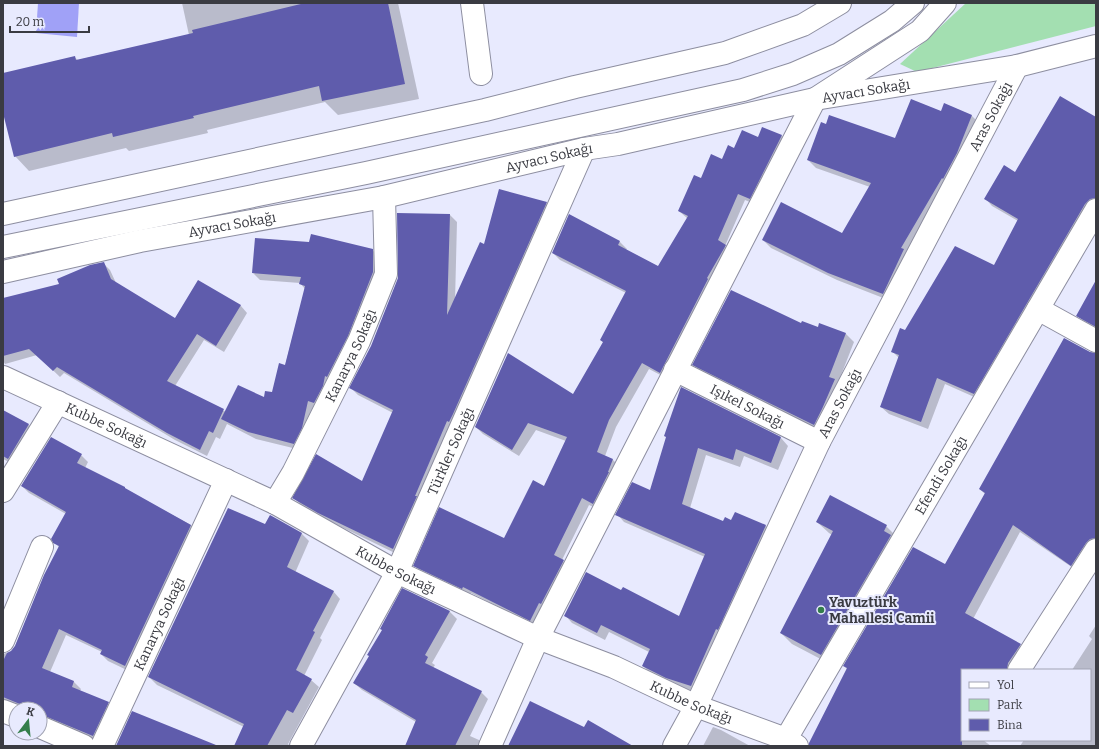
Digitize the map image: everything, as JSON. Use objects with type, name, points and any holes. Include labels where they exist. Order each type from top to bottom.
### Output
[{"type":"street","points":[[472,3],[481,74]]},
{"type":"street","points":[[3,214],[486,110],[575,87],[725,53],[803,25],[840,3]]},
{"type":"street","points":[[3,247],[366,172],[743,90],[793,74],[839,54],[892,20],[912,3]]},
{"type":"street","points":[[490,746],[538,638],[815,99],[920,31],[945,3]]},
{"type":"street","name":"Ayvacı Sokağı","points":[[3,272],[140,241],[384,197],[584,149],[618,144],[815,99],[1017,66],[1096,46]]},
{"type":"street","name":"Aras Sokağı","points":[[674,746],[696,706],[819,442],[1017,66]]},
{"type":"street","name":"Türkler Sokağı","points":[[301,746],[397,572],[584,149]]},
{"type":"street","name":"Kanarya Sokağı","points":[[275,503],[293,473],[359,341],[386,274],[384,197]]},
{"type":"street","name":"Efendi Sokağı","points":[[792,743],[1038,309],[1096,210]]},
{"type":"street","points":[[1038,309],[1096,341]]},
{"type":"street","name":"Işıkel Sokağı","points":[[675,370],[819,442]]},
{"type":"street","name":"Kubbe Sokağı","points":[[3,377],[275,503],[397,572],[538,638],[614,667],[696,706],[792,743]]},
{"type":"street","points":[[3,491],[58,402]]},
{"type":"street","name":"Kanarya Sokağı","points":[[102,746],[226,480]]},
{"type":"street","points":[[3,641],[42,547]]},
{"type":"street","points":[[1020,669],[1096,550]]},
{"type":"street","points":[[48,730],[84,746]]},
{"type":"green space","points":[[966,3],[1096,3],[1096,26],[917,72],[900,64]]},
{"type":"water","points":[[38,3],[79,3],[77,37],[36,33]]},
{"type":"building","points":[[305,3],[388,3],[405,84],[322,101],[319,86],[113,137],[112,133],[14,157],[3,113],[3,73],[75,56],[76,60],[193,33],[192,30]]},
{"type":"building","points":[[1060,96],[1096,117],[1096,198],[1090,199],[1085,204],[974,394],[937,378],[921,422],[880,407],[899,355],[891,352],[900,328],[905,330],[955,246],[994,265],[1018,219],[984,199],[1004,165],[1015,172]]},
{"type":"building","points":[[911,99],[941,111],[944,103],[972,115],[957,153],[901,248],[904,249],[883,294],[828,273],[762,240],[781,202],[842,233],[871,183],[807,160],[821,122],[826,124],[829,115],[895,138]]},
{"type":"building","points":[[762,127],[782,135],[750,199],[738,194],[718,240],[726,245],[707,278],[708,279],[660,373],[642,363],[609,420],[597,452],[613,459],[609,472],[593,504],[582,498],[554,555],[564,560],[541,604],[539,603],[530,621],[463,587],[462,589],[413,566],[439,507],[504,538],[533,480],[544,486],[567,437],[528,423],[512,450],[475,427],[508,353],[573,394],[603,342],[600,340],[626,291],[552,253],[569,214],[620,241],[618,245],[658,266],[688,216],[678,211],[694,175],[701,178],[711,154],[722,159],[728,145],[734,148],[742,130],[758,137]]},
{"type":"building","points":[[499,189],[547,202],[453,414],[449,422],[447,421],[415,496],[417,496],[393,549],[318,513],[292,498],[316,454],[362,481],[393,410],[349,388],[371,346],[398,278],[397,213],[450,214],[447,315],[480,242],[484,244]]},
{"type":"building","points":[[311,234],[373,249],[373,272],[348,336],[327,377],[325,376],[323,386],[314,403],[308,401],[302,428],[294,444],[248,432],[221,419],[238,385],[264,397],[265,391],[272,392],[279,363],[285,365],[305,286],[299,284],[301,277],[252,273],[255,238],[309,242]]},
{"type":"building","points":[[104,262],[111,279],[175,318],[198,280],[241,305],[216,346],[197,334],[167,381],[224,409],[213,433],[209,431],[200,450],[167,433],[57,367],[53,371],[29,349],[3,356],[3,298],[59,284],[57,279],[90,265]]},
{"type":"building","points":[[1096,280],[1096,327],[1076,316]]},
{"type":"building","points":[[731,290],[801,323],[802,321],[818,327],[819,323],[846,333],[829,377],[835,379],[814,425],[692,365]]},
{"type":"building","points":[[1064,338],[1090,352],[1096,353],[1096,538],[1090,539],[1086,543],[1071,566],[1013,525],[965,613],[1021,644],[1008,663],[1007,669],[961,669],[962,746],[809,746],[809,743],[847,668],[843,666],[913,547],[945,564],[985,493],[979,489]]},
{"type":"building","points":[[681,387],[781,437],[771,463],[736,449],[733,460],[698,448],[682,504],[723,521],[725,517],[731,520],[735,512],[766,525],[718,630],[716,629],[691,686],[666,678],[642,666],[650,649],[601,625],[597,633],[564,616],[586,572],[621,590],[623,587],[679,616],[705,554],[615,515],[632,482],[650,490],[666,437],[664,436]]},
{"type":"building","points":[[3,410],[29,424],[8,459],[3,456]]},
{"type":"building","points":[[51,437],[82,454],[77,463],[125,487],[191,525],[125,666],[100,654],[102,650],[59,629],[42,668],[74,681],[72,687],[109,702],[93,736],[48,717],[48,701],[13,701],[3,697],[3,661],[7,653],[15,646],[44,575],[59,546],[53,543],[51,539],[66,512],[21,486]]},
{"type":"building","points":[[830,495],[887,525],[884,531],[891,535],[821,655],[780,633],[833,531],[816,522]]},
{"type":"building","points":[[228,508],[265,524],[270,515],[302,533],[287,567],[334,591],[313,631],[315,632],[296,670],[312,679],[293,713],[287,710],[267,746],[234,746],[244,724],[148,677]]},
{"type":"building","points":[[402,588],[450,611],[425,655],[428,657],[425,663],[482,691],[455,746],[405,746],[416,720],[353,683],[369,656],[367,655],[382,630],[380,629]]},
{"type":"building","points":[[530,701],[584,727],[588,720],[633,746],[508,746]]},
{"type":"building","points":[[132,711],[216,745],[216,746],[116,746]]},
{"type":"place","name":"Yavuztürk Mahallesi Camii","points":[[821,610]]}]
